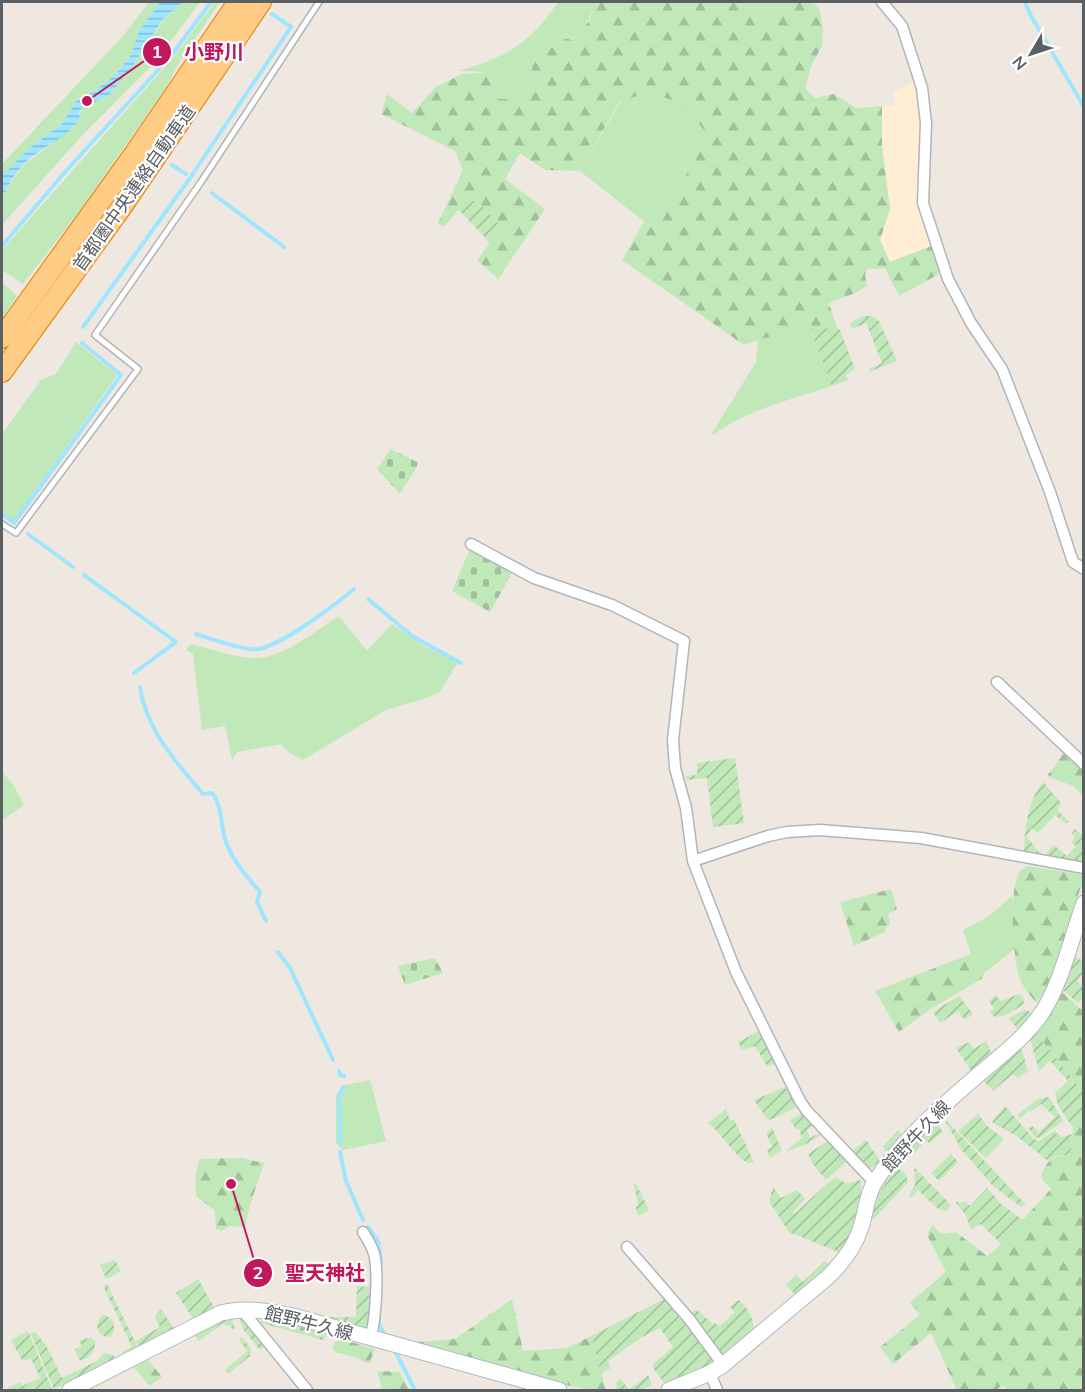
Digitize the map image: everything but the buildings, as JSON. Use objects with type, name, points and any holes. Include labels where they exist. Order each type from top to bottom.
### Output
[{"type":"highway","name":"首都圏中央連絡自動車道","points":[[2,338],[135,153],[238,2]]},
{"type":"highway","name":"首都圏中央連絡自動車道","points":[[2,372],[121,207],[261,2]]},
{"type":"main road","name":"館野牛久線","points":[[669,1390],[717,1369],[844,1261],[861,1229],[874,1182],[904,1145],[956,1094],[1029,1029],[1040,1016],[1051,999],[1083,903]]},
{"type":"main road","name":"館野牛久線","points":[[69,1390],[91,1382],[221,1313],[267,1310],[559,1390]]},
{"type":"street","points":[[882,2],[902,26],[922,88],[926,123],[923,203],[948,279],[971,323],[1002,369],[1050,492],[1072,562],[1083,569]]},
{"type":"street","points":[[471,544],[534,578],[612,605],[684,641],[673,740],[675,768],[686,808],[693,861],[736,972],[800,1101],[874,1182]]},
{"type":"street","points":[[997,682],[1083,764]]},
{"type":"street","points":[[693,861],[768,836],[820,830],[921,838],[1083,868]]},
{"type":"street","points":[[363,1232],[371,1245],[375,1258],[375,1323],[370,1338]]},
{"type":"street","points":[[627,1246],[690,1320],[717,1369],[717,1390]]},
{"type":"street","points":[[242,1310],[307,1390]]},
{"type":"lane","points":[[2,524],[16,533],[138,369],[95,334],[201,182],[319,2]]},
{"type":"shaded area","points":[[914,82],[917,85],[921,119],[920,214],[931,246],[889,262],[880,239],[890,209],[882,145],[882,106],[896,105],[893,92]]},
{"type":"green space","points":[[149,2],[160,2],[139,31],[131,55],[116,74],[96,90],[77,99],[62,124],[28,149],[2,179],[2,164],[123,36]]},
{"type":"green space","points":[[183,2],[200,2],[155,62],[77,141],[2,225],[2,199],[11,182],[25,164],[74,127],[83,107],[108,96],[130,70],[164,19]]},
{"type":"green space","points":[[215,2],[220,2],[180,61],[166,88],[78,213],[23,284],[2,270],[2,250],[172,59]]},
{"type":"green space","points":[[558,2],[595,2],[586,24],[574,38],[535,56],[525,99],[492,99],[491,72],[458,71],[490,60],[516,47],[538,28]]},
{"type":"green space","points":[[595,2],[732,2],[775,22],[781,2],[809,2],[819,7],[823,30],[822,46],[812,64],[805,88],[815,98],[834,94],[856,108],[882,106],[882,145],[890,209],[880,240],[890,262],[931,246],[939,274],[899,296],[885,268],[867,269],[865,275],[867,285],[858,292],[829,303],[837,328],[789,333],[744,345],[622,260],[644,222],[651,227],[695,161],[705,131],[680,103],[649,92],[619,102],[580,171],[545,170],[520,153],[505,179],[545,209],[498,279],[477,260],[501,228],[467,199],[444,227],[438,223],[463,170],[455,151],[381,114],[387,94],[412,113],[436,87],[462,74],[491,72],[492,99],[525,99],[535,56],[543,35],[573,40],[590,20]]},
{"type":"green space","points":[[732,2],[781,2],[776,22]]},
{"type":"green space","points":[[649,92],[680,103],[706,131],[695,161],[651,227],[580,171],[621,101]]},
{"type":"green space","points":[[467,198],[482,205],[501,228],[490,243],[458,209]]},
{"type":"green space","points":[[2,282],[17,296],[2,320]]},
{"type":"green space","points":[[863,316],[872,316],[879,321],[897,361],[869,372],[869,369],[882,363],[866,323],[852,329],[850,323]]},
{"type":"green space","points":[[837,328],[840,330],[855,369],[846,375],[848,380],[832,386],[810,329]]},
{"type":"green space","points":[[810,329],[832,386],[755,412],[713,435],[712,433],[756,362],[758,340],[767,336]]},
{"type":"green space","points":[[76,342],[117,375],[14,521],[2,512],[2,434],[41,380],[56,374]]},
{"type":"green space","points":[[391,449],[419,463],[400,494],[377,469]]},
{"type":"green space","points":[[470,549],[512,573],[490,612],[452,591]]},
{"type":"green space","points":[[339,616],[367,651],[392,624],[424,646],[458,662],[440,692],[386,710],[303,760],[288,752],[281,744],[237,752],[232,760],[225,726],[202,730],[193,654],[186,650],[191,644],[236,656],[262,658],[297,644]]},
{"type":"green space","points":[[1064,753],[1083,770],[1083,796],[1073,786],[1047,776]]},
{"type":"green space","points":[[735,758],[744,823],[713,827],[707,778],[687,780],[686,776],[697,775],[697,763]]},
{"type":"green space","points":[[2,771],[14,786],[24,805],[2,820],[3,794]]},
{"type":"green space","points":[[1043,782],[1061,803],[1057,810],[1069,822],[1066,823],[1055,815],[1038,833],[1032,828],[1026,836],[1042,856],[1024,852],[1026,824],[1030,807]]},
{"type":"green space","points":[[1075,829],[1083,835],[1083,865],[1044,856],[1054,845],[1067,856],[1076,846],[1071,842],[1075,837],[1072,833]]},
{"type":"green space","points":[[1028,866],[1083,875],[1050,983],[1037,1003],[1020,980],[1014,939],[1013,906],[1016,880],[1021,871]]},
{"type":"green space","points":[[891,889],[897,909],[888,914],[890,924],[885,928],[885,932],[854,946],[840,902]]},
{"type":"green space","points":[[1012,896],[1015,949],[984,973],[971,954],[963,930],[989,916]]},
{"type":"green space","points":[[971,954],[984,973],[983,978],[929,1010],[899,1032],[875,991]]},
{"type":"green space","points":[[1073,955],[1083,961],[1083,973],[1077,981],[1083,987],[1083,998],[1078,1003],[1063,990]]},
{"type":"green space","points":[[435,958],[443,973],[405,985],[398,966]]},
{"type":"green space","points":[[1062,992],[1083,1011],[1083,1092],[1036,1033],[1053,1011]]},
{"type":"green space","points":[[1019,994],[1024,1004],[1006,1015],[995,1017],[989,1012],[994,1009],[989,1001],[995,995],[1001,1001]]},
{"type":"green space","points":[[959,996],[973,1014],[965,1020],[958,1011],[940,1023],[933,1012]]},
{"type":"green space","points":[[1025,1010],[1033,1013],[1019,1030],[1008,1018]]},
{"type":"green space","points":[[759,1031],[776,1064],[767,1066],[755,1046],[742,1050],[738,1042]]},
{"type":"green space","points":[[1036,1033],[1083,1092],[1083,1108],[1073,1128],[1058,1105],[1055,1093],[1068,1081],[1050,1061],[1039,1071],[1030,1039]]},
{"type":"green space","points":[[986,1041],[992,1054],[972,1072],[956,1048],[969,1042],[974,1049]]},
{"type":"green space","points":[[1021,1047],[1028,1071],[1018,1078],[1013,1074],[993,1091],[983,1080]]},
{"type":"green space","points":[[370,1080],[386,1141],[343,1150],[336,1143],[336,1096],[341,1086]]},
{"type":"green space","points":[[785,1087],[798,1106],[768,1120],[754,1100]]},
{"type":"green space","points":[[1049,1097],[1063,1121],[1039,1138],[1035,1137],[1028,1128],[1032,1126],[1039,1132],[1055,1117],[1041,1104],[1030,1112],[1029,1110],[1020,1119],[1017,1115],[1038,1099]]},
{"type":"green space","points":[[1005,1106],[1034,1139],[1039,1141],[1054,1131],[1062,1137],[1072,1134],[1071,1150],[1066,1155],[1055,1156],[1048,1161],[1018,1137],[992,1122]]},
{"type":"green space","points":[[1083,1108],[1083,1390],[1008,1390],[1003,1385],[996,1390],[957,1390],[931,1333],[893,1364],[880,1347],[921,1314],[909,1303],[946,1272],[927,1235],[932,1225],[942,1234],[956,1232],[987,1256],[994,1251],[1051,1189],[1041,1178],[1046,1165],[1071,1150],[1073,1128]]},
{"type":"green space","points":[[726,1109],[730,1120],[734,1120],[754,1162],[747,1163],[741,1159],[708,1123]]},
{"type":"green space","points":[[803,1113],[812,1126],[807,1130],[810,1138],[820,1133],[821,1135],[788,1151],[802,1138],[799,1129],[796,1129],[790,1120]]},
{"type":"green space","points":[[978,1114],[986,1125],[1004,1139],[986,1158],[958,1131]]},
{"type":"green space","points":[[943,1117],[1026,1205],[1021,1207],[993,1186],[961,1149]]},
{"type":"green space","points":[[936,1123],[943,1132],[929,1143],[926,1140],[913,1155],[910,1151]]},
{"type":"green space","points":[[772,1128],[782,1150],[770,1158],[767,1150],[772,1147],[766,1133]]},
{"type":"green space","points":[[898,1130],[903,1137],[886,1153],[883,1146]]},
{"type":"green space","points":[[866,1140],[880,1161],[868,1170],[851,1152]]},
{"type":"green space","points":[[826,1142],[831,1142],[848,1160],[826,1180],[812,1163],[808,1154]]},
{"type":"green space","points":[[951,1154],[958,1162],[939,1181],[931,1173]]},
{"type":"green space","points":[[242,1158],[264,1163],[245,1227],[230,1226],[222,1231],[216,1229],[215,1211],[196,1196],[195,1181],[199,1159]]},
{"type":"green space","points":[[896,1167],[906,1174],[908,1182],[873,1220],[868,1219],[875,1199]]},
{"type":"green space","points":[[914,1167],[951,1205],[946,1211],[938,1209],[918,1190],[911,1198],[909,1195],[915,1185]]},
{"type":"green space","points":[[835,1177],[847,1184],[861,1180],[858,1208],[841,1253],[789,1232],[770,1203],[773,1187],[781,1198],[797,1190],[805,1199],[793,1212],[794,1214]]},
{"type":"green space","points":[[636,1184],[649,1210],[638,1216],[634,1185]]},
{"type":"green space","points":[[987,1188],[1001,1204],[1023,1220],[1001,1244],[981,1224],[971,1229],[965,1214],[955,1202],[964,1201],[970,1206]]},
{"type":"green space","points":[[115,1260],[121,1271],[106,1279],[100,1265]]},
{"type":"green space","points":[[825,1261],[831,1266],[796,1295],[786,1285],[796,1275],[803,1282]]},
{"type":"green space","points":[[198,1279],[215,1309],[194,1320],[176,1293]]},
{"type":"green space","points":[[107,1284],[139,1350],[124,1357],[122,1352],[132,1347],[103,1286]]},
{"type":"green space","points":[[357,1286],[370,1287],[368,1329],[328,1317],[356,1317]]},
{"type":"green space","points":[[512,1299],[523,1351],[567,1348],[591,1336],[606,1390],[590,1390],[547,1381],[422,1347],[416,1342],[455,1339]]},
{"type":"green space","points":[[664,1299],[713,1359],[713,1365],[665,1384],[653,1368],[653,1364],[673,1347],[660,1328],[642,1337],[608,1361],[611,1368],[601,1374],[591,1336]]},
{"type":"green space","points":[[738,1300],[749,1313],[754,1330],[722,1356],[691,1312],[697,1310],[713,1324],[720,1326],[735,1312],[730,1307]]},
{"type":"green space","points":[[161,1309],[173,1327],[173,1332],[140,1348],[136,1341],[160,1327],[155,1317]]},
{"type":"green space","points":[[103,1315],[110,1318],[114,1324],[110,1337],[102,1335],[98,1329],[98,1322]]},
{"type":"green space","points":[[261,1316],[272,1317],[326,1335],[323,1340],[261,1323]]},
{"type":"green space","points":[[242,1317],[265,1346],[260,1350],[243,1329],[240,1320]]},
{"type":"green space","points":[[232,1319],[235,1329],[223,1323],[199,1341],[193,1334],[216,1322]]},
{"type":"green space","points":[[28,1331],[52,1389],[9,1390],[8,1388],[20,1382],[22,1386],[40,1378],[31,1359],[22,1360],[11,1340]]},
{"type":"green space","points":[[35,1332],[46,1345],[62,1378],[97,1361],[104,1353],[113,1355],[116,1361],[54,1389],[31,1334]]},
{"type":"green space","points":[[91,1337],[95,1341],[93,1351],[89,1357],[79,1360],[75,1349],[82,1347],[79,1341]]},
{"type":"green space","points":[[242,1337],[251,1349],[250,1356],[228,1374],[225,1370],[247,1351],[239,1339]]},
{"type":"green space","points":[[338,1338],[375,1349],[369,1364],[355,1357],[335,1352],[332,1347]]},
{"type":"green space","points":[[148,1360],[162,1377],[149,1386],[134,1367]]},
{"type":"green space","points":[[377,1371],[399,1372],[410,1390],[382,1390]]},
{"type":"green space","points":[[648,1375],[652,1385],[644,1389],[617,1390],[616,1382],[620,1379],[629,1389]]},
{"type":"water","points":[[160,2],[183,2],[163,19],[130,70],[108,96],[83,107],[79,112],[80,118],[68,132],[25,163],[12,180],[2,199],[4,174],[28,149],[62,124],[76,101],[96,90],[116,74],[131,55],[139,31]]},
{"type":"waterway","points":[[2,246],[65,172],[170,57],[211,2]]},
{"type":"waterway","points":[[1025,2],[1084,107]]},
{"type":"waterway","points":[[83,327],[190,178],[291,27],[272,14]]},
{"type":"waterway","points":[[172,165],[186,174]]},
{"type":"waterway","points":[[212,193],[284,247]]},
{"type":"waterway","points":[[2,514],[14,523],[121,375],[82,343]]},
{"type":"waterway","points":[[28,534],[73,567]]},
{"type":"waterway","points":[[84,575],[176,642],[134,673]]},
{"type":"waterway","points":[[196,634],[237,647],[259,649],[294,632],[354,589]]},
{"type":"waterway","points":[[368,599],[412,636],[461,663]]},
{"type":"waterway","points":[[140,687],[149,718],[164,745],[203,794],[212,793],[216,798],[226,842],[236,862],[260,892],[257,902],[266,921]]},
{"type":"waterway","points":[[278,952],[290,968],[333,1060]]},
{"type":"waterway","points":[[339,1071],[340,1075],[344,1076]]},
{"type":"waterway","points":[[340,1143],[339,1096],[344,1087]]},
{"type":"waterway","points":[[340,1152],[346,1181],[363,1220]]},
{"type":"waterway","points":[[368,1227],[378,1241],[381,1262]]},
{"type":"waterway","points":[[379,1316],[379,1324],[385,1335]]},
{"type":"waterway","points":[[395,1351],[415,1390]]},
{"type":"place","name":"小野川","points":[[87,101]]},
{"type":"place","name":"聖天神社","points":[[231,1184]]}]
